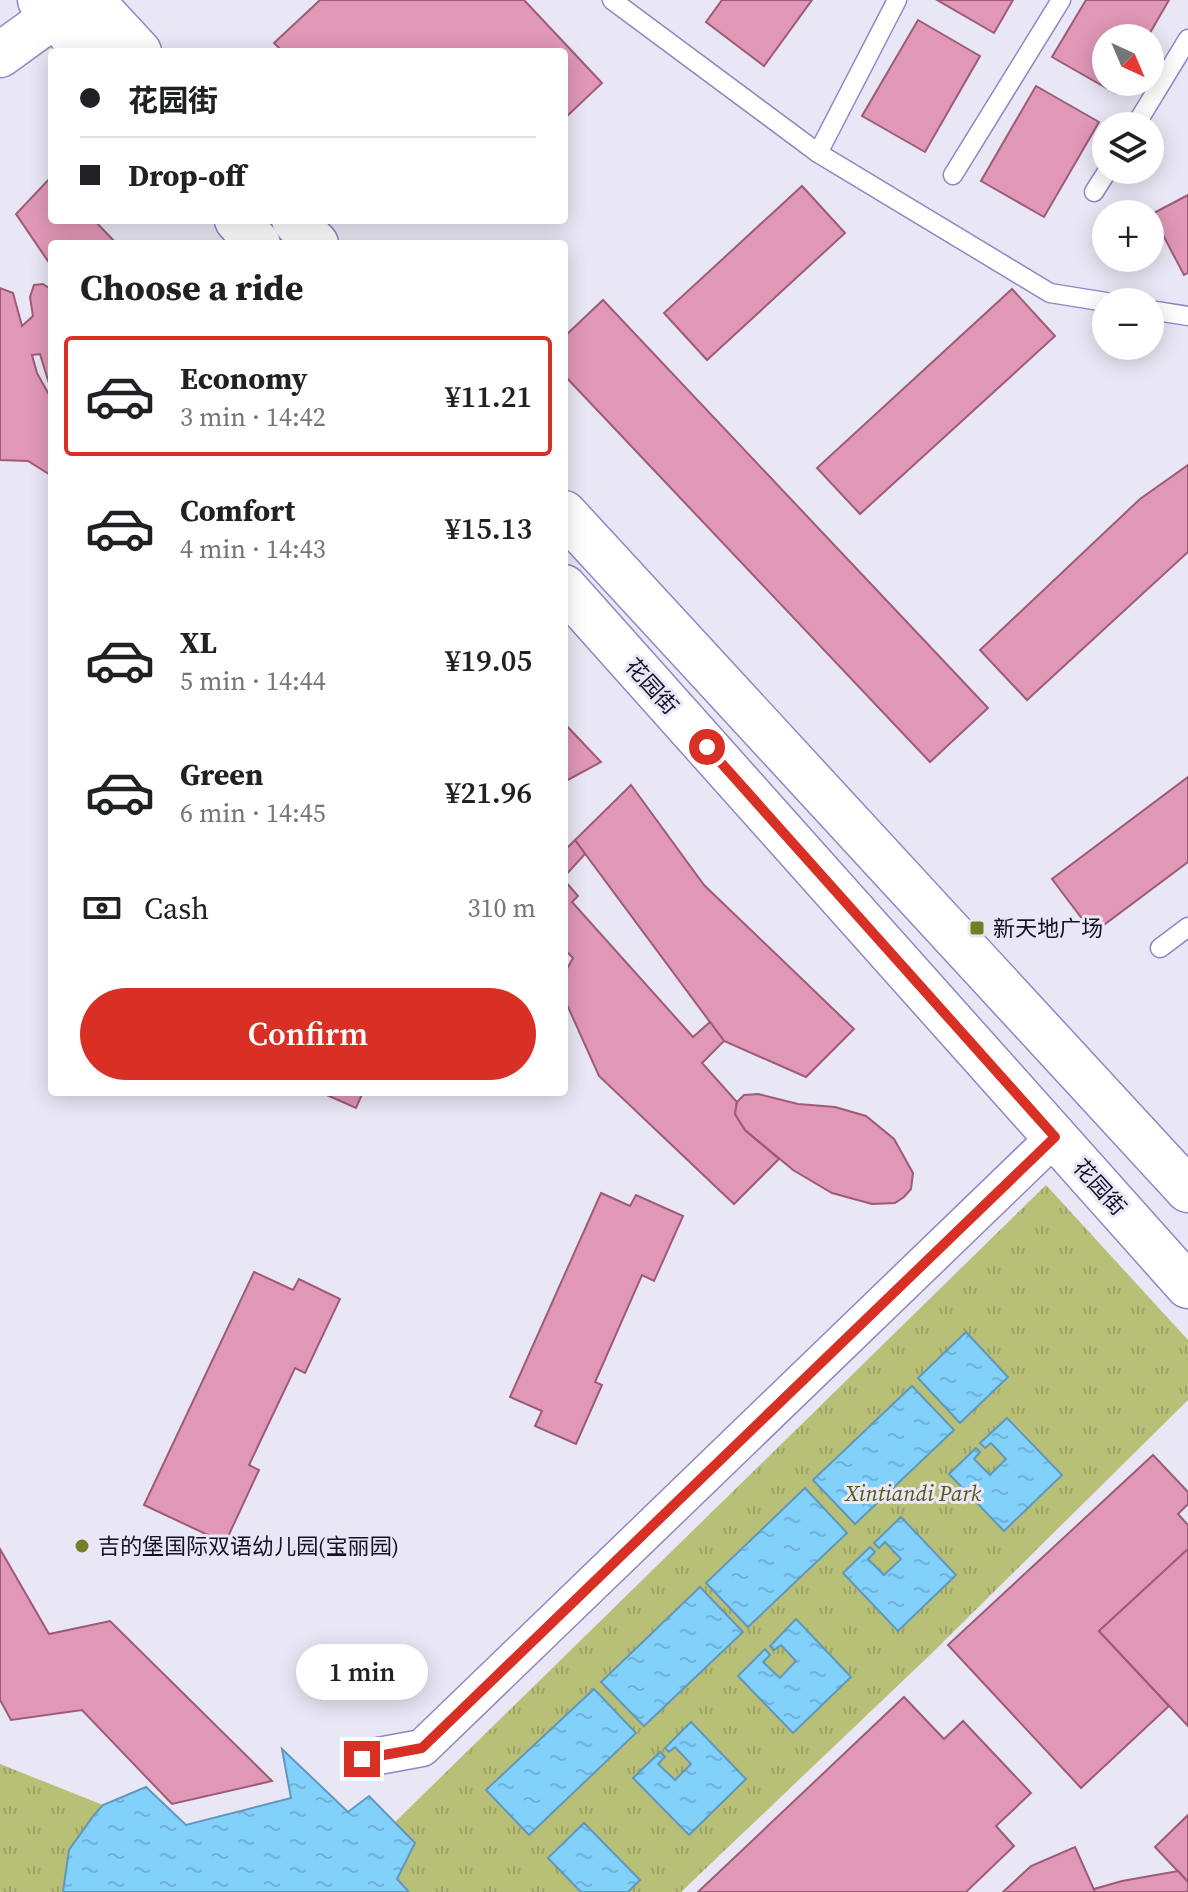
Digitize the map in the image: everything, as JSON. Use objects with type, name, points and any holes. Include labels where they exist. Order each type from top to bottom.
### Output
[{"type":"main road","points":[[66,4],[85,48]]},
{"type":"main road","points":[[66,4],[133,48]]},
{"type":"main road","points":[[0,55],[66,4]]},
{"type":"main road","points":[[240,224],[254,240]]},
{"type":"main road","points":[[298,224],[312,240]]},
{"type":"main road","points":[[568,517],[1188,1190]]},
{"type":"main road","name":"花园街","points":[[568,591],[1188,1286]]},
{"type":"street","points":[[362,1759],[422,1748],[1055,1137]]},
{"type":"lane","points":[[612,0],[818,153],[1050,293],[1092,300]]},
{"type":"lane","points":[[818,153],[897,0]]},
{"type":"lane","points":[[953,175],[1061,0]]},
{"type":"lane","points":[[1144,112],[1188,39]]},
{"type":"lane","points":[[1094,192],[1099,184]]},
{"type":"lane","points":[[1164,312],[1188,316]]},
{"type":"lane","points":[[1160,948],[1188,927]]},
{"type":"green space","name":"Xintiandi Park","points":[[1046,1185],[1188,1340],[1188,1400],[931,1654],[681,1892],[0,1892],[0,1764],[103,1805],[146,1787],[186,1825],[291,1798],[282,1749],[348,1812],[369,1796],[394,1823]]},
{"type":"water","points":[[966,1332],[1008,1377],[960,1423],[918,1378]]},
{"type":"water","points":[[912,1386],[954,1430],[855,1524],[813,1480]]},
{"type":"water","points":[[1007,1418],[1062,1475],[1004,1531],[949,1474],[976,1448],[980,1452],[974,1459],[990,1475],[1006,1459],[991,1443],[985,1448],[980,1443]]},
{"type":"water","points":[[805,1488],[847,1533],[748,1627],[706,1583]]},
{"type":"water","points":[[901,1517],[956,1575],[898,1631],[843,1573],[870,1547],[875,1552],[868,1559],[884,1575],[901,1559],[885,1542],[879,1548],[874,1543]]},
{"type":"water","points":[[700,1587],[743,1632],[644,1726],[601,1682]]},
{"type":"water","points":[[796,1619],[851,1677],[793,1733],[738,1676],[765,1649],[770,1655],[763,1662],[780,1678],[796,1661],[781,1645],[774,1650],[770,1646]]},
{"type":"water","points":[[594,1689],[636,1733],[529,1835],[486,1790]]},
{"type":"water","points":[[691,1722],[746,1779],[689,1835],[633,1778],[660,1752],[665,1757],[658,1764],[675,1780],[691,1764],[675,1747],[669,1752],[665,1748]]},
{"type":"water","points":[[282,1749],[348,1812],[369,1796],[415,1843],[397,1879],[409,1892],[63,1892],[69,1850],[103,1805],[146,1787],[186,1825],[291,1798]]},
{"type":"water","points":[[584,1823],[640,1880],[628,1892],[581,1892],[548,1858]]},
{"type":"building","points":[[320,0],[524,0],[602,83],[568,115],[568,48],[279,48],[274,43]]},
{"type":"building","points":[[722,0],[812,0],[764,66],[706,22]]},
{"type":"building","points":[[937,0],[1013,0],[994,33]]},
{"type":"building","points":[[1086,0],[1169,0],[1155,24],[1092,24],[1092,80],[1052,57]]},
{"type":"building","points":[[918,20],[980,56],[925,152],[862,116]]},
{"type":"building","points":[[1036,86],[1092,118],[1092,134],[1044,217],[981,181]]},
{"type":"building","points":[[48,180],[48,224],[98,224],[113,240],[48,240],[48,261],[16,214]]},
{"type":"building","points":[[802,186],[845,233],[707,360],[664,313]]},
{"type":"building","points":[[1188,195],[1188,273],[1184,275],[1164,237],[1164,208]]},
{"type":"building","points":[[43,284],[48,287],[48,380],[40,354],[32,355],[37,373],[48,393],[48,474],[28,461],[0,460],[0,288],[13,293],[22,326],[33,316],[30,297],[34,285]]},
{"type":"building","points":[[1012,289],[1055,336],[860,514],[817,468]]},
{"type":"building","points":[[603,300],[988,708],[930,762],[568,379],[568,333]]},
{"type":"building","points":[[1188,465],[1188,552],[1027,700],[980,650],[1140,499]]},
{"type":"building","points":[[568,727],[601,762],[568,780]]},
{"type":"building","points":[[1188,777],[1188,862],[1093,933],[1052,879]]},
{"type":"building","points":[[631,785],[704,885],[854,1029],[806,1077],[724,1041],[575,840]]},
{"type":"building","points":[[575,840],[585,854],[568,873],[568,847]]},
{"type":"building","points":[[568,885],[578,896],[572,902],[693,1037],[710,1022],[724,1041],[702,1063],[737,1102],[735,1114],[745,1130],[779,1159],[734,1204],[599,1076],[568,1007],[568,967],[573,958],[568,953]]},
{"type":"building","points":[[758,1094],[798,1104],[835,1107],[866,1116],[894,1139],[913,1173],[911,1189],[895,1203],[872,1204],[832,1193],[793,1170],[745,1130],[735,1114],[737,1102],[744,1095]]},
{"type":"building","points":[[329,1096],[361,1096],[356,1108]]},
{"type":"building","points":[[601,1193],[630,1206],[636,1195],[683,1216],[654,1281],[642,1275],[595,1382],[602,1385],[576,1444],[535,1426],[542,1411],[510,1397]]},
{"type":"building","points":[[254,1272],[293,1290],[299,1279],[340,1299],[305,1373],[295,1368],[249,1465],[259,1470],[225,1543],[144,1505]]},
{"type":"building","points":[[1153,1455],[1188,1492],[1188,1504],[1178,1514],[1188,1525],[1188,1549],[1099,1631],[1169,1706],[1081,1788],[948,1645]]},
{"type":"building","points":[[0,1549],[49,1634],[110,1621],[272,1781],[172,1804],[82,1710],[11,1720],[0,1700]]},
{"type":"building","points":[[1188,1549],[1188,1726],[1099,1631]]},
{"type":"building","points":[[904,1697],[944,1739],[963,1721],[1031,1793],[996,1826],[1014,1846],[966,1892],[698,1892]]},
{"type":"building","points":[[1188,1815],[1188,1882],[1155,1847]]},
{"type":"building","points":[[1075,1847],[1095,1892],[1003,1892],[1031,1866]]},
{"type":"building","points":[[1178,1871],[1188,1882],[1188,1892],[1095,1892],[1094,1889],[1122,1881]]},
{"type":"place","name":"新天地广场","points":[[977,928]]},
{"type":"place","name":"吉的堡国际双语幼儿园(宝丽园)","points":[[82,1546]]},
{"type":"route","points":[[362,1759],[422,1748],[1055,1137],[707,747]]}]
